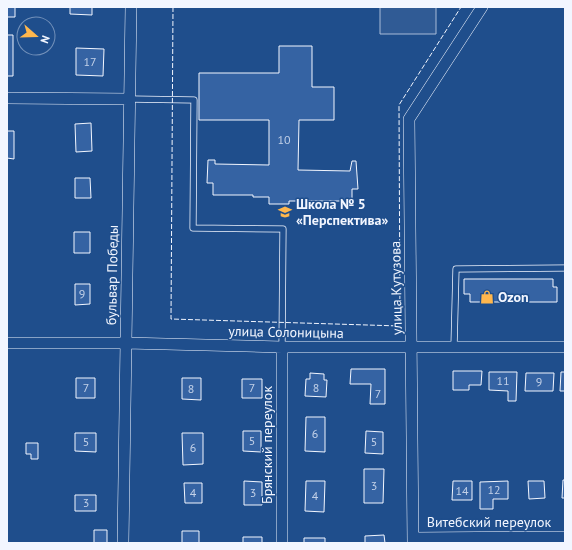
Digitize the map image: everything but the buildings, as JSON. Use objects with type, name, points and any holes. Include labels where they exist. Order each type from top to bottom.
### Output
[{"type":"street","name":"бульвар Победы","points":[[123,543],[131,7]]},
{"type":"street","name":"улица Кутузова","points":[[413,541],[409,119],[482,7]]},
{"type":"street","points":[[7,98],[130,99]]},
{"type":"street","name":"улица Солоницына","points":[[7,343],[126,343],[282,348],[412,348],[454,346],[565,347]]},
{"type":"street","name":"Брянский переулок","points":[[282,348],[282,543]]},
{"type":"street","name":"Витебский переулок","points":[[413,541],[565,537]]},
{"type":"lane","points":[[130,99],[194,100],[193,228],[283,229],[282,348]]},
{"type":"lane","points":[[454,346],[456,269],[565,268]]},
{"type":"shaded area","points":[[380,7],[436,7],[436,34],[380,34]]},
{"type":"fence","points":[[173,7],[171,319],[400,326],[399,105],[461,7]]},
{"type":"place","name":"Школа № 5 «Перспектива»","points":[[285,212]]},
{"type":"place","name":"Ozon","points":[[487,297]]}]
